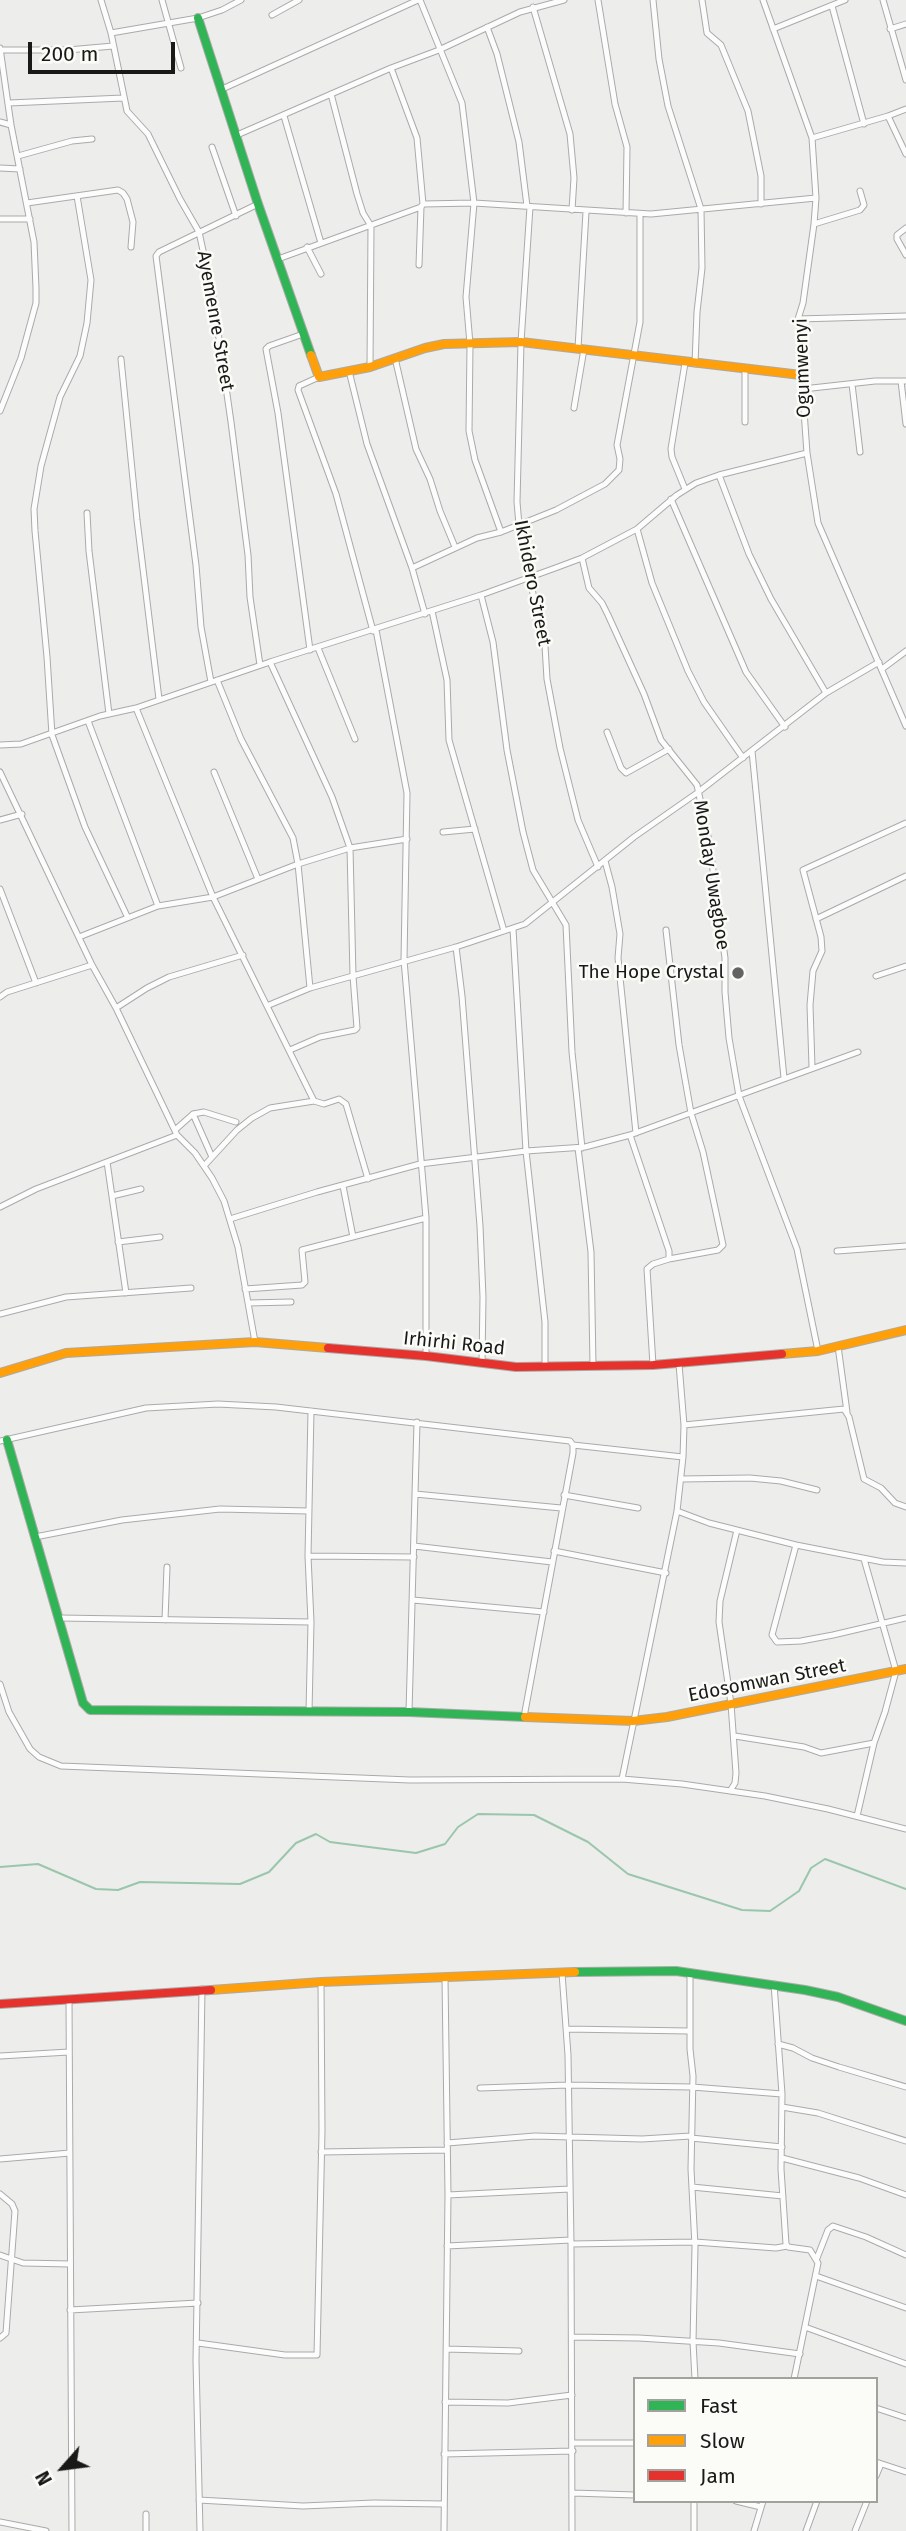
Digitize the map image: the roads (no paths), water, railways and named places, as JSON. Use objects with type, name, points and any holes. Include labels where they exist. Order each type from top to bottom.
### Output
[{"type":"street","name":"Ayemenre Street","points":[[101,0],[111,33],[123,98],[132,119],[148,134],[180,199],[200,232],[228,394],[260,665]]},
{"type":"street","points":[[162,0],[181,68]]},
{"type":"street","points":[[111,33],[170,25],[198,18],[241,0]]},
{"type":"street","points":[[272,15],[299,0]]},
{"type":"street","points":[[220,90],[419,0],[462,103],[474,203],[466,297],[470,344],[469,431],[475,460],[501,532]]},
{"type":"street","points":[[237,135],[533,8],[564,0]]},
{"type":"street","points":[[598,0],[615,104],[627,147],[626,214]]},
{"type":"street","points":[[653,0],[659,59],[668,106],[701,209],[702,268],[695,364]]},
{"type":"street","points":[[702,0],[707,33],[721,45],[748,111],[761,176],[761,204]]},
{"type":"street","name":"Ogumwenyi","points":[[763,0],[812,138],[816,198],[814,224],[803,303],[798,319],[807,453],[818,523],[830,555],[903,713],[906,726]]},
{"type":"street","points":[[883,0],[906,80]]},
{"type":"street","points":[[773,29],[842,1]]},
{"type":"street","points":[[832,6],[864,124]]},
{"type":"street","points":[[533,8],[570,134],[574,178],[572,210]]},
{"type":"street","points":[[198,18],[258,204],[319,377]]},
{"type":"street","points":[[890,29],[906,24]]},
{"type":"street","name":"Ikhidero Street","points":[[487,27],[519,142],[529,206],[521,342],[517,502],[519,525],[530,563],[529,576],[545,646],[547,679],[560,748],[578,820],[598,867]]},
{"type":"street","points":[[0,408],[21,358],[36,303],[35,254],[0,49],[68,50],[113,46]]},
{"type":"street","points":[[391,68],[417,138],[422,205],[419,265]]},
{"type":"street","points":[[331,94],[357,194],[363,213],[371,226],[370,367]]},
{"type":"street","points":[[9,103],[123,98]]},
{"type":"street","points":[[812,138],[906,109]]},
{"type":"street","points":[[284,116],[321,243]]},
{"type":"street","points":[[888,116],[906,155]]},
{"type":"street","points":[[0,122],[12,125]]},
{"type":"street","points":[[18,156],[72,141],[92,139]]},
{"type":"street","points":[[212,147],[236,216]]},
{"type":"street","points":[[0,167],[20,169]]},
{"type":"street","points":[[27,203],[118,190],[124,193],[132,222],[131,247]]},
{"type":"street","points":[[814,224],[860,210],[864,205],[860,191]]},
{"type":"street","points":[[77,196],[91,280],[87,323],[79,356],[60,397],[41,466],[34,509],[52,735],[85,827],[127,916]]},
{"type":"street","points":[[278,259],[422,205],[474,203],[640,214],[816,198]]},
{"type":"street","points":[[258,204],[159,252],[156,256],[196,565],[201,627],[214,681],[293,838],[310,988]]},
{"type":"street","points":[[574,408],[581,348],[586,212]]},
{"type":"street","points":[[412,568],[477,538],[501,532],[556,510],[605,484],[619,471],[617,445],[640,322],[640,214]]},
{"type":"street","points":[[0,219],[30,219]]},
{"type":"street","points":[[906,228],[897,235],[897,239],[906,255]]},
{"type":"street","points":[[307,247],[321,274]]},
{"type":"street","points":[[798,319],[906,316]]},
{"type":"street","points":[[303,334],[266,349],[278,413],[310,650]]},
{"type":"street","points":[[426,1356],[426,1218],[404,960],[408,802],[405,774],[374,630],[336,494],[298,390],[299,386],[319,377],[370,367],[444,344],[521,342],[801,375]]},
{"type":"street","points":[[394,358],[416,449],[455,547]]},
{"type":"street","points":[[121,359],[138,533],[159,699]]},
{"type":"street","points":[[685,363],[671,442],[672,457],[685,489]]},
{"type":"street","points":[[745,369],[745,422]]},
{"type":"street","points":[[349,371],[366,444],[428,612],[447,680],[449,740],[504,931]]},
{"type":"street","points":[[803,389],[904,381],[906,424]]},
{"type":"street","points":[[852,384],[860,452]]},
{"type":"street","points":[[0,745],[21,744],[52,735],[481,595],[582,558],[637,529],[685,489],[719,475],[807,453]]},
{"type":"street","points":[[719,475],[749,554],[771,599],[826,693]]},
{"type":"street","points":[[671,499],[746,672],[785,727]]},
{"type":"street","points":[[87,513],[89,551],[109,715]]},
{"type":"street","points":[[637,529],[652,583],[688,671],[704,702],[743,758]]},
{"type":"street","name":"Monday Uwagboe","points":[[582,558],[589,588],[602,603],[662,740],[697,785],[706,827],[721,932],[729,1038],[739,1096],[797,1249],[818,1351]]},
{"type":"street","points":[[481,595],[493,642],[507,750],[523,832],[533,870],[566,925],[568,938],[572,1052],[591,1252],[593,1366]]},
{"type":"street","points":[[318,648],[355,739]]},
{"type":"street","points":[[269,1006],[310,988],[513,929],[538,916],[553,901],[660,818],[785,727],[826,693],[906,652]]},
{"type":"street","points":[[270,662],[332,797],[351,848],[353,976],[357,1028],[320,1037],[290,1050]]},
{"type":"street","points":[[136,708],[213,897],[314,1101]]},
{"type":"street","points":[[89,721],[158,906]]},
{"type":"street","points":[[607,732],[621,768],[626,773],[669,749]]},
{"type":"street","points":[[752,751],[785,1078]]},
{"type":"street","points":[[0,772],[176,1133],[204,1166],[224,1201],[239,1247],[255,1342]]},
{"type":"street","points":[[214,772],[258,880]]},
{"type":"street","points":[[0,820],[22,814]]},
{"type":"street","points":[[812,1068],[810,1005],[814,971],[822,951],[803,870],[906,822]]},
{"type":"street","points":[[443,832],[475,829]]},
{"type":"street","points":[[79,937],[127,916],[158,906],[213,897],[298,864],[351,848],[407,839]]},
{"type":"street","points":[[605,861],[620,934],[618,958],[633,1134],[669,1259]]},
{"type":"street","points":[[816,919],[906,876]]},
{"type":"street","points":[[0,890],[36,982]]},
{"type":"street","points":[[513,929],[526,1152],[545,1322],[545,1367]]},
{"type":"street","points":[[653,1365],[647,1269],[669,1259],[718,1250],[723,1245],[678,1045],[666,930]]},
{"type":"street","points":[[456,947],[480,1226],[482,1363]]},
{"type":"street","points":[[116,1008],[169,977],[243,955]]},
{"type":"street","points":[[0,997],[36,982],[92,965]]},
{"type":"street","points":[[876,976],[906,966]]},
{"type":"street","points":[[230,1219],[420,1164],[580,1148],[633,1134],[859,1052]]},
{"type":"street","points":[[204,1166],[237,1129],[270,1108],[314,1101],[324,1104],[339,1099],[346,1104],[368,1179]]},
{"type":"street","points":[[0,1207],[36,1189],[176,1133],[193,1114],[204,1112],[236,1122]]},
{"type":"street","points":[[193,1114],[212,1157]]},
{"type":"street","points":[[107,1162],[126,1293]]},
{"type":"street","points":[[343,1186],[354,1237]]},
{"type":"street","points":[[112,1196],[141,1189]]},
{"type":"street","points":[[245,1289],[302,1285],[305,1282],[302,1250],[426,1218]]},
{"type":"street","points":[[118,1242],[160,1237]]},
{"type":"street","points":[[837,1251],[906,1246]]},
{"type":"street","points":[[0,1314],[61,1298],[191,1288]]},
{"type":"street","points":[[248,1303],[291,1302]]},
{"type":"street","name":"Irhirhi Road","points":[[0,1373],[66,1353],[255,1342],[545,1367],[679,1364],[818,1351],[906,1330]]},
{"type":"street","points":[[838,1345],[847,1412],[864,1479],[881,1488],[895,1503],[906,1507]]},
{"type":"street","points":[[622,1779],[677,1511],[684,1425],[679,1364]]},
{"type":"street","points":[[311,1622],[60,1618],[4,1441],[146,1408],[218,1404],[312,1411],[562,1438],[573,1445],[683,1457]]},
{"type":"street","points":[[684,1425],[841,1409],[847,1412]]},
{"type":"street","points":[[309,1712],[311,1622],[308,1556],[312,1411]]},
{"type":"street","points":[[410,1712],[417,1422]]},
{"type":"street","points":[[524,1717],[573,1445]]},
{"type":"street","points":[[681,1479],[750,1478],[781,1481],[817,1490]]},
{"type":"street","points":[[415,1494],[561,1508]]},
{"type":"street","points":[[564,1495],[638,1508]]},
{"type":"street","points":[[35,1537],[122,1520],[220,1509],[309,1511]]},
{"type":"street","points":[[677,1511],[796,1545],[864,1559],[906,1563]]},
{"type":"street","points":[[730,1791],[736,1774],[734,1736],[719,1622],[720,1601],[737,1530]]},
{"type":"street","points":[[796,1545],[772,1635],[777,1642],[801,1641],[906,1618]]},
{"type":"street","points":[[414,1546],[552,1562]]},
{"type":"street","points":[[554,1551],[666,1573]]},
{"type":"street","points":[[308,1556],[414,1557]]},
{"type":"street","points":[[856,1816],[896,1671],[864,1559]]},
{"type":"street","points":[[165,1620],[167,1567]]},
{"type":"street","points":[[413,1600],[544,1612]]},
{"type":"street","name":"Edosomwan Street","points":[[60,1618],[83,1703],[90,1710],[410,1712],[633,1721],[906,1669]]},
{"type":"street","points":[[0,1684],[9,1712],[30,1749],[39,1757],[61,1766],[410,1780],[622,1779],[778,1799],[906,1829]]},
{"type":"street","points":[[0,1713],[9,1712]]},
{"type":"street","points":[[734,1736],[804,1747],[819,1753],[874,1743]]},
{"type":"street","points":[[0,2004],[321,1982],[618,1970],[690,1973],[774,1984],[838,1997],[906,2021]]},
{"type":"street","points":[[562,1973],[568,2085],[571,2242],[572,2531]]},
{"type":"street","points":[[690,1973],[695,2377]]},
{"type":"street","points":[[444,2531],[448,2194],[445,1978]]},
{"type":"street","points":[[198,2343],[285,2355],[317,2355],[321,1982]]},
{"type":"street","points":[[774,1984],[782,2094],[783,2196],[787,2246]]},
{"type":"street","points":[[200,2531],[198,2303],[202,1989]]},
{"type":"street","points":[[69,2000],[72,2531]]},
{"type":"street","points":[[566,2029],[689,2031]]},
{"type":"street","points":[[778,2044],[839,2067],[906,2087]]},
{"type":"street","points":[[0,2056],[69,2052]]},
{"type":"street","points":[[480,2088],[568,2085],[692,2087],[782,2094]]},
{"type":"street","points":[[782,2107],[818,2113],[906,2141]]},
{"type":"street","points":[[321,2152],[447,2146],[535,2136],[642,2139],[691,2137],[782,2147]]},
{"type":"street","points":[[0,2159],[70,2153]]},
{"type":"street","points":[[782,2158],[859,2178],[906,2195]]},
{"type":"street","points":[[692,2187],[783,2196]]},
{"type":"street","points":[[448,2194],[570,2189]]},
{"type":"street","points":[[0,2194],[12,2204],[15,2211],[6,2333],[0,2338]]},
{"type":"street","points":[[794,2377],[816,2276],[817,2259],[828,2230],[833,2226],[906,2255]]},
{"type":"street","points":[[447,2246],[695,2242],[776,2248],[787,2246],[810,2250],[817,2259]]},
{"type":"street","points":[[0,2255],[23,2263],[70,2264]]},
{"type":"street","points":[[816,2276],[906,2308]]},
{"type":"street","points":[[71,2310],[198,2303]]},
{"type":"street","points":[[805,2327],[906,2364]]},
{"type":"street","points":[[572,2337],[693,2342],[800,2354]]},
{"type":"street","points":[[446,2349],[519,2351]]},
{"type":"street","points":[[445,2402],[508,2403],[572,2395]]},
{"type":"street","points":[[878,2409],[906,2418]]},
{"type":"street","points":[[444,2454],[633,2443]]},
{"type":"street","points":[[878,2463],[906,2472]]},
{"type":"street","points":[[573,2493],[633,2495]]},
{"type":"street","points":[[199,2500],[303,2506],[374,2502],[444,2504]]},
{"type":"street","points":[[694,2503],[694,2531]]},
{"type":"street","points":[[806,2531],[816,2503]]},
{"type":"street","points":[[856,2531],[866,2503]]},
{"type":"street","points":[[754,2531],[762,2504]]},
{"type":"street","points":[[146,2514],[146,2531]]},
{"type":"street","points":[[0,2522],[46,2531]]},
{"type":"waterway","points":[[0,1867],[38,1864],[96,1889],[118,1890],[140,1882],[240,1884],[269,1872],[296,1843],[316,1834],[330,1842],[416,1853],[445,1844],[458,1827],[478,1814],[534,1815],[588,1842],[628,1874],[742,1910],[770,1911],[799,1891],[811,1868],[825,1859],[906,1889]]},
{"type":"place","name":"The Hope Crystal","points":[[738,973]]}]
